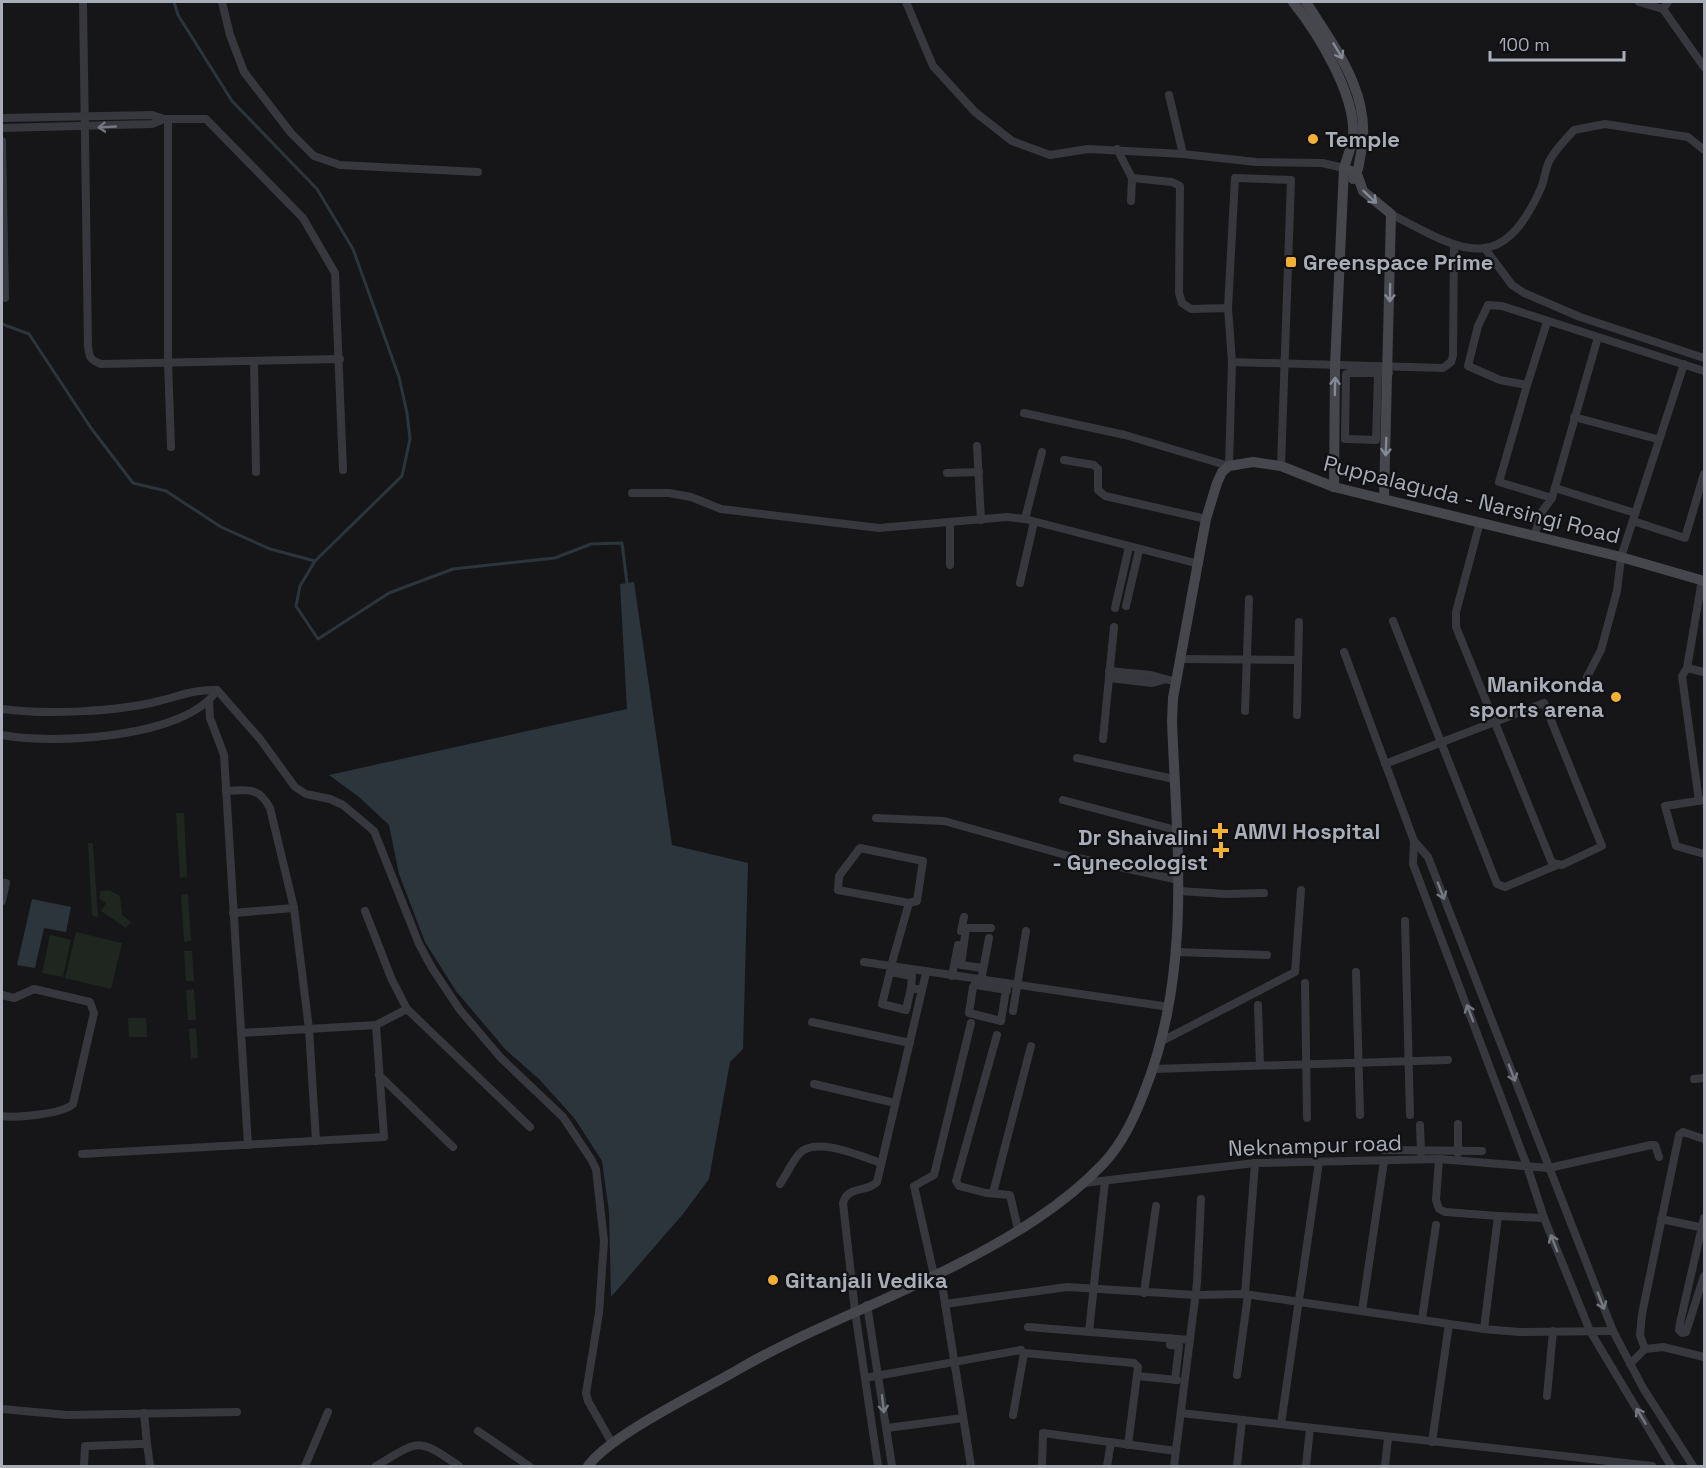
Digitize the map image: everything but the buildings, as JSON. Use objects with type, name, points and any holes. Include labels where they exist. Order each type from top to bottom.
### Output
[{"type":"street","points":[[84,2],[88,355],[92,361],[101,364],[340,359]]},
{"type":"street","points":[[222,2],[230,35],[244,72],[291,134],[314,156],[340,165],[478,172]]},
{"type":"street","points":[[906,2],[933,66],[975,112],[1012,141],[1050,155],[1088,149],[1117,149],[1256,162],[1322,163],[1344,168],[1357,174]]},
{"type":"street","points":[[1293,2],[1328,57],[1352,113],[1353,137],[1344,168],[1345,188],[1335,366],[1334,487]]},
{"type":"street","points":[[1306,2],[1348,68],[1357,93],[1363,117],[1364,136],[1357,174],[1363,191],[1391,214],[1454,245],[1486,250],[1508,240],[1519,228],[1542,187],[1550,159],[1574,130],[1605,124],[1664,133],[1688,137],[1704,150]]},
{"type":"street","points":[[1639,2],[1663,9],[1704,67]]},
{"type":"street","points":[[1663,9],[1668,2]]},
{"type":"street","points":[[1169,95],[1183,154]]},
{"type":"street","points":[[2,118],[152,115],[166,119],[206,119],[303,218],[335,273],[343,470]]},
{"type":"street","points":[[2,128],[85,128],[152,124],[166,119]]},
{"type":"street","points":[[166,119],[171,447]]},
{"type":"street","points":[[2,141],[5,298]]},
{"type":"street","points":[[1117,149],[1132,178],[1131,201]]},
{"type":"street","points":[[1345,188],[1357,174]]},
{"type":"street","points":[[1132,178],[1172,182],[1180,186],[1179,293],[1182,303],[1191,309],[1228,308]]},
{"type":"street","points":[[588,1467],[612,1443],[780,1346],[937,1274],[1055,1207],[1104,1163],[1129,1126],[1162,1041],[1177,952],[1179,886],[1172,722],[1176,682],[1206,519],[1217,483],[1222,472],[1229,466],[1232,362],[1228,308],[1235,178],[1291,180],[1281,466]]},
{"type":"street","points":[[1384,498],[1385,371],[1391,214]]},
{"type":"street","points":[[1385,371],[1376,440],[1345,439],[1345,376],[1348,373],[1385,371],[1443,368],[1451,362],[1454,245]]},
{"type":"street","points":[[1486,250],[1512,285],[1524,293],[1580,317],[1704,358]]},
{"type":"street","points":[[1527,385],[1500,380],[1468,366],[1473,342],[1488,304],[1502,306],[1704,371]]},
{"type":"street","points":[[1546,322],[1499,482],[1552,498]]},
{"type":"street","points":[[1534,537],[1541,513],[1552,498],[1598,337]]},
{"type":"street","points":[[254,362],[256,472]]},
{"type":"street","points":[[1232,362],[1335,366],[1385,371]]},
{"type":"street","points":[[1587,677],[1601,650],[1617,591],[1621,557],[1657,439],[1684,364]]},
{"type":"street","points":[[1024,413],[1125,435],[1229,466]]},
{"type":"street","points":[[1574,417],[1657,439]]},
{"type":"street","points":[[977,446],[981,520]]},
{"type":"street","points":[[1025,519],[1042,452]]},
{"type":"street","points":[[1064,460],[1094,465],[1098,469],[1098,490],[1105,496],[1206,519]]},
{"type":"street","name":"Puppalaguda - Narsingi Road","points":[[1229,466],[1253,462],[1281,466],[1334,487],[1621,557],[1703,580]]},
{"type":"street","points":[[947,473],[979,472]]},
{"type":"street","points":[[1555,488],[1686,538],[1704,474]]},
{"type":"street","points":[[632,493],[669,493],[691,497],[721,509],[879,528],[1007,517],[1025,519],[1199,564]]},
{"type":"street","points":[[950,522],[950,565]]},
{"type":"street","points":[[1020,583],[1034,522]]},
{"type":"street","points":[[1480,522],[1456,612],[1456,627],[1552,863],[1557,865]]},
{"type":"street","points":[[1115,609],[1129,547]]},
{"type":"street","points":[[1126,606],[1139,550]]},
{"type":"street","points":[[1703,580],[1687,668],[1682,676],[1702,801],[1665,806],[1676,846],[1704,854]]},
{"type":"street","points":[[1245,711],[1249,599]]},
{"type":"street","points":[[1385,764],[1440,743],[1495,723],[1544,703],[1602,841],[1602,846],[1500,887],[1440,743],[1393,621]]},
{"type":"street","points":[[1297,715],[1299,622]]},
{"type":"street","points":[[1103,739],[1114,627]]},
{"type":"street","points":[[1344,652],[1414,841],[1428,857],[1613,1331],[1630,1364],[1693,1467]]},
{"type":"street","points":[[1181,659],[1297,660]]},
{"type":"street","points":[[1687,668],[1704,672]]},
{"type":"street","points":[[1109,674],[1152,683],[1163,680],[1176,682]]},
{"type":"street","points":[[2,709],[80,711],[158,701],[202,689],[217,690],[260,739],[295,787],[306,794],[330,799],[343,805],[374,831],[414,933],[432,968],[460,1010],[501,1058],[563,1117],[596,1169],[604,1241],[599,1313],[586,1393],[588,1401],[612,1443]]},
{"type":"street","points":[[2,735],[22,739],[67,739],[107,735],[167,724],[209,702],[217,690]]},
{"type":"street","points":[[209,702],[210,718],[224,755],[248,1145]]},
{"type":"street","points":[[1077,758],[1174,779]]},
{"type":"street","points":[[225,791],[251,790],[264,796],[270,808],[294,908],[309,1029],[316,1141]]},
{"type":"street","points":[[1063,800],[1176,830]]},
{"type":"street","points":[[876,818],[944,821],[1179,886],[1225,894],[1264,893]]},
{"type":"street","points":[[1414,841],[1413,864],[1527,1166],[1544,1218],[1590,1331],[1671,1467]]},
{"type":"street","points":[[860,848],[922,859],[918,901],[909,903],[838,890],[839,876],[860,848]]},
{"type":"street","points":[[2,883],[6,884],[2,902]]},
{"type":"street","points":[[1162,1041],[1295,972],[1301,890]]},
{"type":"street","points":[[891,966],[909,903]]},
{"type":"street","points":[[233,913],[294,908]]},
{"type":"street","points":[[365,911],[392,980],[407,1009],[530,1127]]},
{"type":"street","points":[[952,976],[964,917]]},
{"type":"street","points":[[1406,921],[1410,1115]]},
{"type":"street","points":[[982,968],[961,965],[966,928],[991,928]]},
{"type":"street","points":[[1013,1011],[1026,931]]},
{"type":"street","points":[[989,938],[978,982],[973,987],[969,1013],[1001,1021],[1007,987]]},
{"type":"street","points":[[1177,952],[1267,955]]},
{"type":"street","points":[[864,963],[1007,987],[1017,986],[1169,1007]]},
{"type":"street","points":[[890,972],[912,976],[911,988],[906,1010],[882,1004],[890,972]]},
{"type":"street","points":[[1356,972],[1360,1115]]},
{"type":"street","points":[[878,1467],[855,1311],[843,1203],[845,1196],[851,1191],[873,1186],[878,1182],[926,973]]},
{"type":"street","points":[[1305,983],[1307,1118]]},
{"type":"street","points":[[911,988],[922,990]]},
{"type":"street","points":[[2,995],[14,998],[34,989],[90,1002],[94,1013],[73,1104],[60,1110],[14,1117],[2,1116]]},
{"type":"street","points":[[1258,1005],[1260,1065]]},
{"type":"street","points":[[241,1032],[376,1025],[407,1009]]},
{"type":"street","points":[[812,1022],[910,1043]]},
{"type":"street","points":[[971,1023],[934,1175],[914,1186],[945,1304],[971,1467]]},
{"type":"street","points":[[82,1154],[384,1137],[376,1025]]},
{"type":"street","points":[[997,1035],[956,1181],[959,1186],[993,1193],[1007,1193],[1011,1197],[1018,1230]]},
{"type":"street","points":[[993,1193],[1031,1046]]},
{"type":"street","points":[[1153,1069],[1448,1060]]},
{"type":"street","points":[[379,1075],[453,1148]]},
{"type":"street","points":[[1694,1079],[1704,1078]]},
{"type":"street","points":[[814,1084],[896,1103]]},
{"type":"street","points":[[1458,1124],[1458,1161]]},
{"type":"street","points":[[1420,1125],[1421,1160]]},
{"type":"street","points":[[1645,1349],[1640,1335],[1642,1314],[1678,1135],[1683,1132],[1704,1139]]},
{"type":"street","name":"Neknampur road","points":[[1082,1183],[1255,1163],[1438,1159],[1549,1168],[1651,1145],[1655,1145],[1659,1157]]},
{"type":"street","points":[[780,1184],[799,1154],[815,1146],[836,1149],[881,1163]]},
{"type":"street","points":[[1383,1150],[1482,1151]]},
{"type":"street","points":[[1438,1159],[1436,1200],[1439,1209],[1444,1212],[1544,1218]]},
{"type":"street","points":[[1362,1311],[1384,1161]]},
{"type":"street","points":[[1281,1424],[1319,1162]]},
{"type":"street","points":[[1237,1375],[1246,1295],[1255,1163]]},
{"type":"street","points":[[1089,1332],[1105,1181]]},
{"type":"street","points":[[1174,1467],[1195,1295],[1201,1199]]},
{"type":"street","points":[[1144,1293],[1156,1206]]},
{"type":"street","points":[[1484,1329],[1498,1216]]},
{"type":"street","points":[[1661,1219],[1704,1224],[1680,1323],[1679,1329],[1682,1333],[1686,1332],[1704,1276]]},
{"type":"street","points":[[1422,1318],[1436,1225]]},
{"type":"street","points":[[945,1304],[1067,1287],[1144,1293],[1246,1295],[1422,1318],[1484,1329],[1613,1331]]},
{"type":"street","points":[[867,1305],[880,1375],[892,1467]]},
{"type":"street","points":[[1432,1442],[1449,1324]]},
{"type":"street","points":[[1028,1327],[1190,1340]]},
{"type":"street","points":[[1547,1396],[1553,1331]]},
{"type":"street","points":[[1170,1338],[1170,1345],[1179,1346],[1175,1380]]},
{"type":"street","points":[[1630,1364],[1645,1349],[1663,1347],[1704,1357]]},
{"type":"street","points":[[865,1378],[1021,1350]]},
{"type":"street","points":[[1013,1415],[1024,1353],[1134,1363],[1138,1367],[1128,1445]]},
{"type":"street","points":[[1137,1376],[1185,1381]]},
{"type":"street","points":[[2,1408],[67,1415],[237,1412]]},
{"type":"street","points":[[305,1467],[328,1412]]},
{"type":"street","points":[[144,1413],[150,1467]]},
{"type":"street","points":[[1181,1413],[1597,1464],[1652,1467]]},
{"type":"street","points":[[886,1428],[963,1418]]},
{"type":"street","points":[[1237,1467],[1242,1420]]},
{"type":"street","points":[[1306,1467],[1310,1428]]},
{"type":"street","points":[[478,1431],[529,1467]]},
{"type":"street","points":[[1042,1467],[1043,1433],[1176,1451]]},
{"type":"street","points":[[1385,1467],[1388,1438]]},
{"type":"street","points":[[1107,1467],[1111,1442]]},
{"type":"street","points":[[84,1467],[85,1446],[147,1444]]},
{"type":"street","points":[[376,1467],[394,1455],[420,1444],[429,1446],[459,1467]]},
{"type":"shaded area","points":[[634,582],[672,845],[748,863],[743,1049],[730,1062],[709,1179],[683,1214],[611,1297],[609,1212],[602,1161],[575,1119],[540,1080],[505,1049],[456,991],[425,942],[399,874],[389,825],[359,797],[329,775],[627,709],[620,584]]},
{"type":"shaded area","points":[[176,813],[184,813],[187,877],[180,878]]},
{"type":"shaded area","points":[[88,843],[93,843],[98,918],[92,915]]},
{"type":"shaded area","points":[[109,890],[120,896],[122,915],[131,922],[126,928],[101,911],[106,903],[100,899],[100,891]]},
{"type":"shaded area","points":[[188,894],[191,941],[184,942],[181,895]]},
{"type":"shaded area","points":[[32,899],[71,907],[66,932],[44,928],[35,968],[17,965]]},
{"type":"shaded area","points":[[76,932],[122,943],[111,989],[65,978]]},
{"type":"shaded area","points":[[50,935],[71,940],[63,977],[42,973]]},
{"type":"shaded area","points":[[184,951],[192,951],[194,981],[186,981]]},
{"type":"shaded area","points":[[194,989],[196,1020],[188,1020],[186,990]]},
{"type":"shaded area","points":[[128,1018],[146,1018],[147,1037],[129,1037]]},
{"type":"shaded area","points":[[196,1028],[198,1058],[191,1059],[189,1029]]},
{"type":"waterway","points":[[174,2],[178,15],[232,101],[317,189],[353,249],[399,377],[410,439],[402,476],[315,561],[300,586],[296,606],[318,639],[389,593],[453,569],[555,558],[591,544],[622,543],[627,583]]},
{"type":"waterway","points":[[2,324],[29,334],[91,428],[133,483],[166,491],[221,527],[270,549],[315,561]]},
{"type":"place","name":"Temple","points":[[1313,139]]},
{"type":"place","name":"Greenspace Prime","points":[[1291,262]]},
{"type":"place","name":"Manikonda sports arena","points":[[1616,697]]},
{"type":"place","name":"AMVI Hospital","points":[[1220,831]]},
{"type":"place","name":"Dr Shaivalini - Gynecologist","points":[[1221,850]]},
{"type":"place","name":"Gitanjali Vedika","points":[[773,1280]]}]
